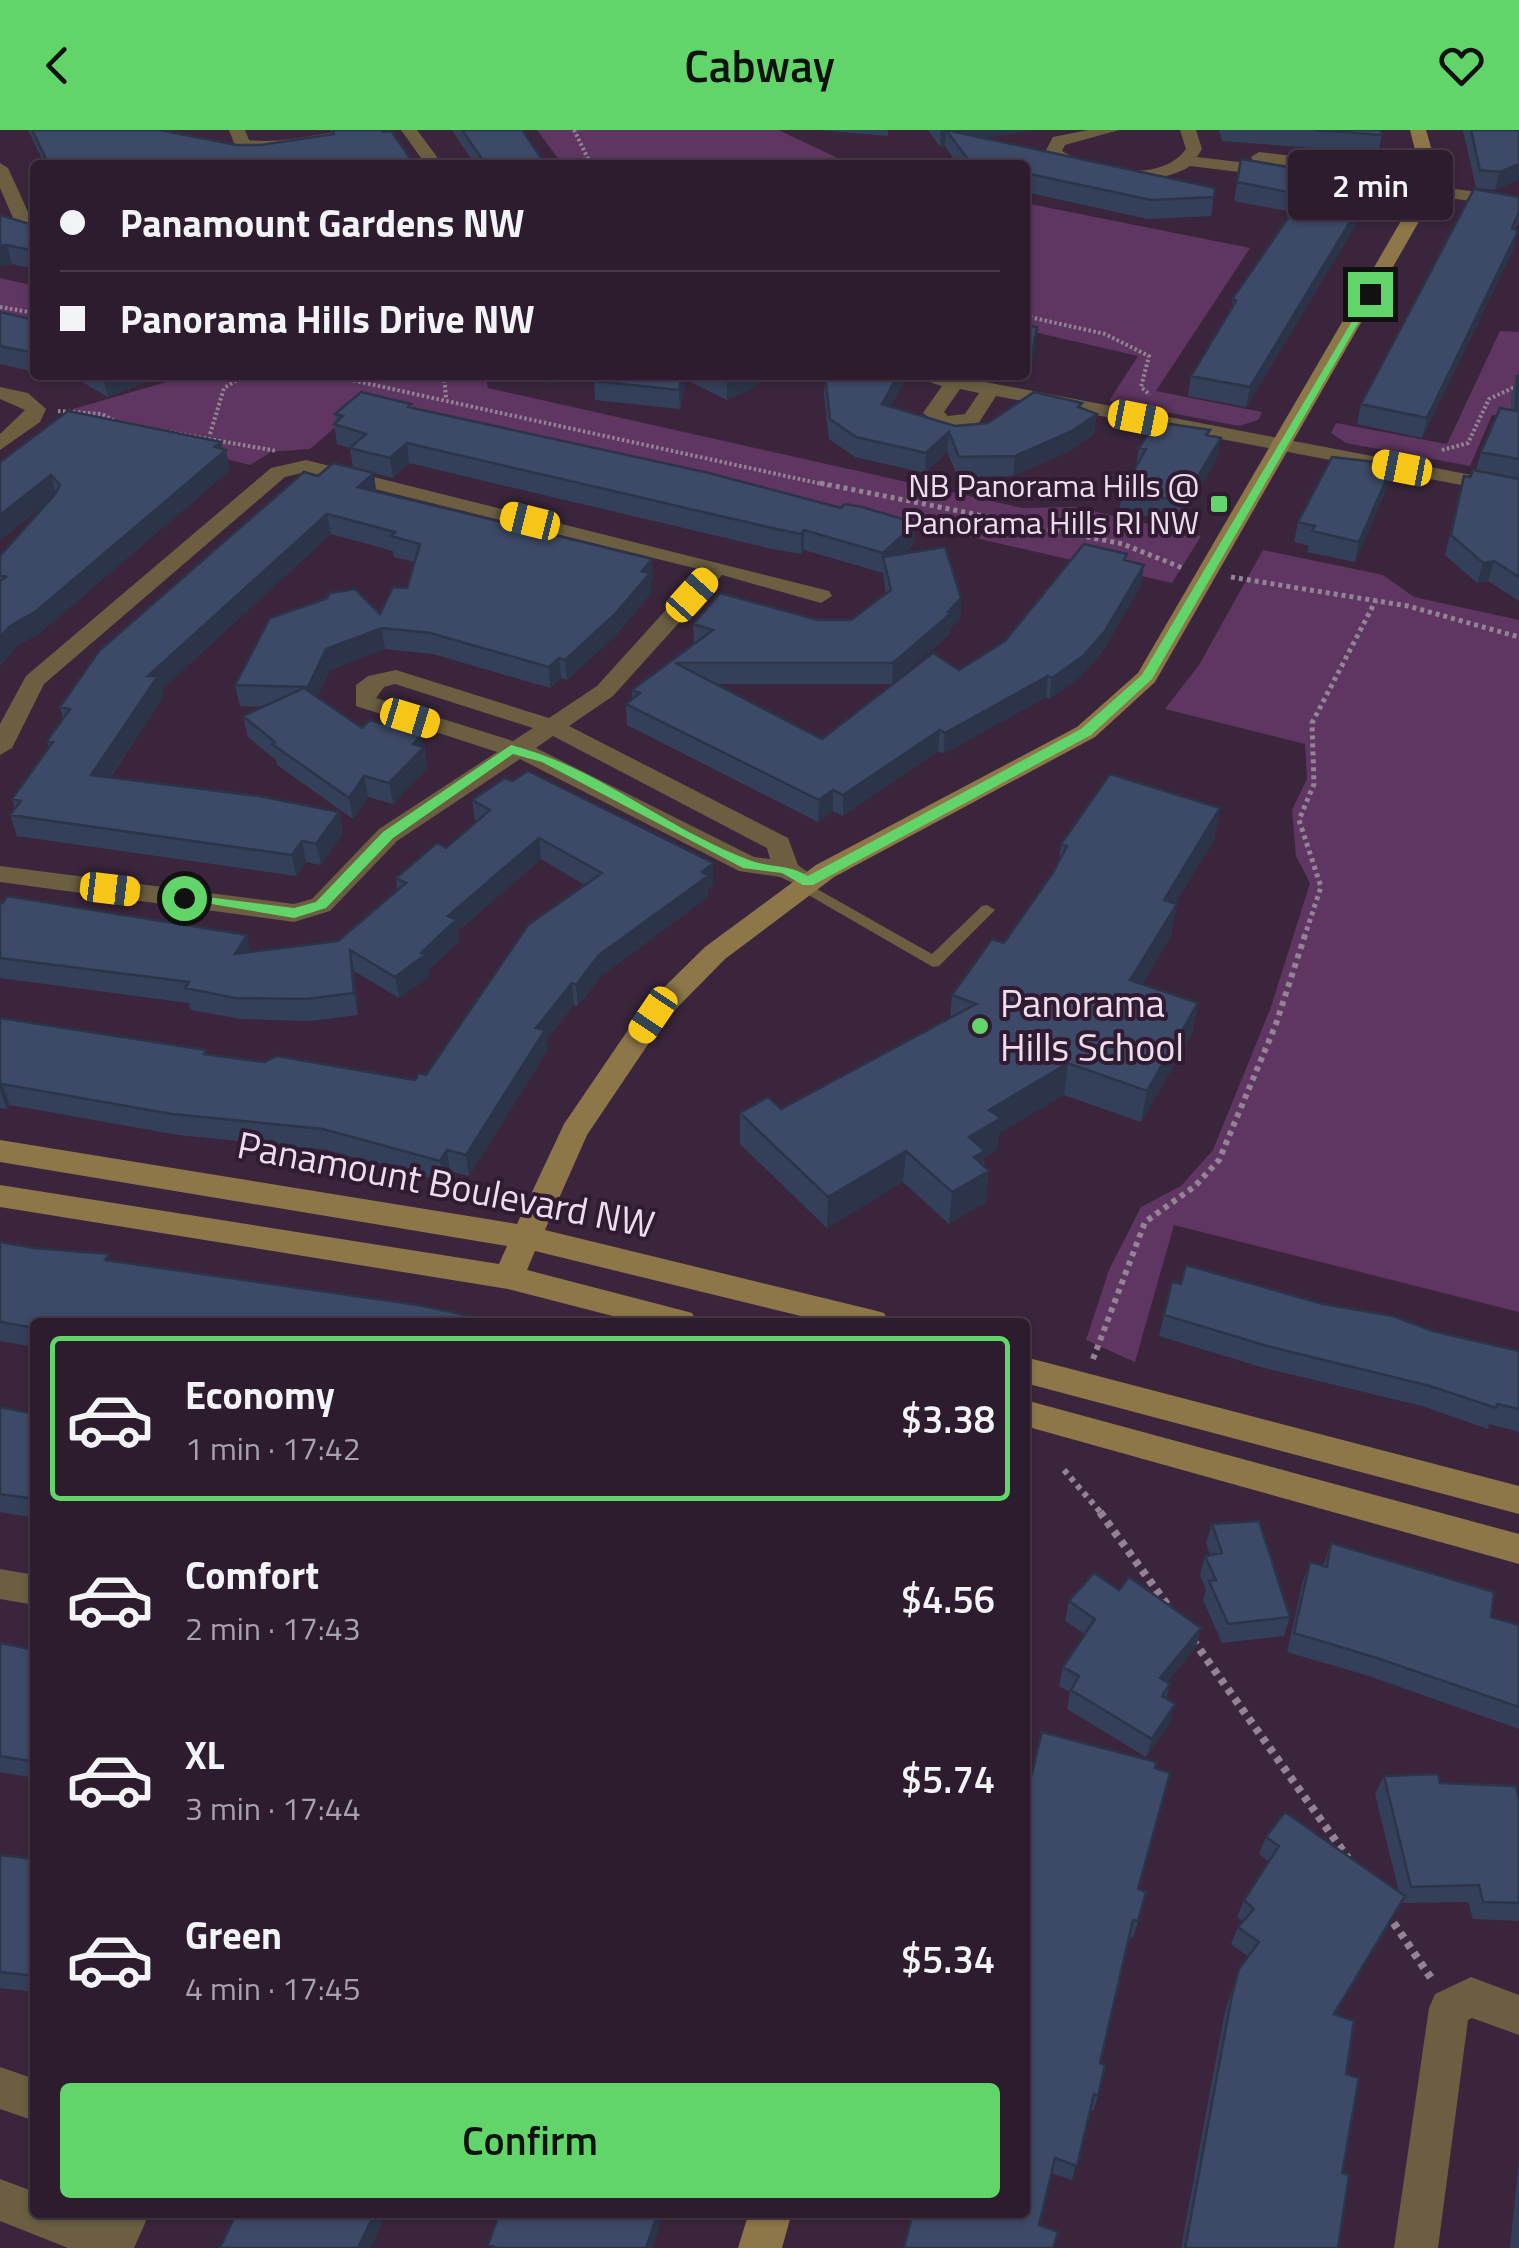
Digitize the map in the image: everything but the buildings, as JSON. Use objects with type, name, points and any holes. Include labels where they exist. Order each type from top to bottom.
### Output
[{"type":"street","points":[[237,130],[242,144],[261,148],[356,130]]},
{"type":"street","points":[[408,130],[430,160]]},
{"type":"street","points":[[1111,130],[1059,142],[1053,152],[1144,176],[1172,174],[1191,155]]},
{"type":"street","points":[[1188,130],[1191,155]]},
{"type":"street","points":[[508,1277],[574,1132],[653,1015],[714,953],[799,879],[1086,732],[1135,688],[1164,649],[1284,446],[1429,184],[1418,130]]},
{"type":"street","points":[[1191,155],[1429,184],[1519,189]]},
{"type":"street","points":[[0,168],[22,218],[30,220]]},
{"type":"street","points":[[1429,184],[1519,202]]},
{"type":"street","points":[[944,380],[1519,490]]},
{"type":"street","points":[[954,382],[933,413],[953,424],[971,420],[991,390]]},
{"type":"street","points":[[0,393],[21,397],[36,410],[34,418],[0,444]]},
{"type":"street","points":[[0,748],[34,682],[96,624],[278,472],[306,466],[821,596]]},
{"type":"street","points":[[0,874],[294,913],[321,905],[388,835],[511,749],[605,691],[716,568]]},
{"type":"street","points":[[396,677],[552,726],[779,844],[799,879],[748,865],[547,759],[377,707],[364,700],[364,690],[376,681],[396,677]]},
{"type":"street","name":"Panamount Boulevard NW","points":[[0,1152],[525,1237],[857,1318]]},
{"type":"street","name":"Panamount Boulevard NW","points":[[0,1196],[508,1277],[666,1318]]},
{"type":"street","points":[[1032,1373],[1519,1500]]},
{"type":"street","points":[[1030,1418],[1519,1549]]},
{"type":"street","points":[[0,1584],[30,1589]]},
{"type":"street","points":[[1416,2248],[1449,2008],[1471,1997],[1519,2015]]},
{"type":"street","points":[[0,2088],[30,2098]]},
{"type":"street","points":[[0,2200],[30,2209]]},
{"type":"street","points":[[61,2218],[118,2235]]},
{"type":"street","points":[[760,2248],[769,2218]]},
{"type":"lane","points":[[799,879],[933,962],[987,910]]},
{"type":"path","points":[[574,130],[589,160]]},
{"type":"path","points":[[0,307],[30,311]]},
{"type":"path","points":[[1030,317],[1108,333],[1137,348],[1149,356],[1150,364],[1141,387],[1157,399]]},
{"type":"path","points":[[210,434],[224,388],[237,380]]},
{"type":"path","points":[[354,380],[959,514],[1123,544],[1186,570]]},
{"type":"path","points":[[444,380],[446,398]]},
{"type":"path","points":[[1428,448],[1444,451],[1468,444],[1489,399],[1496,392],[1519,385]]},
{"type":"path","points":[[36,410],[102,414],[125,426]]},
{"type":"path","points":[[152,430],[210,434],[231,444],[269,445],[277,450],[278,472]]},
{"type":"path","points":[[1239,578],[1376,600],[1519,636]]},
{"type":"path","points":[[1089,1364],[1145,1222],[1195,1186],[1219,1160],[1276,1024],[1321,887],[1300,820],[1314,784],[1312,724],[1376,600]]},
{"type":"path","points":[[1064,1470],[1109,1523],[1176,1618]]},
{"type":"path","points":[[1188,1633],[1356,1870]]},
{"type":"path","points":[[1378,1901],[1449,2008]]},
{"type":"shaded area","points":[[537,130],[778,130],[842,160],[559,160]]},
{"type":"shaded area","points":[[1030,204],[1250,248],[1156,391],[1262,412],[1258,420],[1239,426],[1109,401],[1138,356],[1030,331]]},
{"type":"shaded area","points":[[0,278],[30,285],[30,321],[0,314]]},
{"type":"shaded area","points":[[1500,331],[1519,332],[1519,418],[1492,415],[1470,466],[1346,443],[1331,433],[1336,423],[1447,444]]},
{"type":"shaded area","points":[[174,380],[486,380],[488,388],[1022,508],[1075,507],[1201,536],[1172,583],[368,399],[310,449],[271,452],[250,465],[65,419],[73,409]]},
{"type":"shaded area","points":[[1263,550],[1383,575],[1414,597],[1519,620],[1519,1312],[1174,1225],[1135,1362],[1086,1340],[1109,1270],[1141,1207],[1181,1186],[1213,1150],[1271,1007],[1310,883],[1296,856],[1292,810],[1307,779],[1305,744],[1165,709],[1199,665]]},
{"type":"place","name":"NB Panorama Hills @ Panorama Hills RI NW","points":[[1219,504]]},
{"type":"place","name":"Panorama Hills School","points":[[980,1026]]},
{"type":"route","points":[[184,898],[294,913],[321,905],[388,835],[511,749],[547,759],[748,865],[786,869],[808,882],[1086,732],[1147,677],[1370,294]]}]
